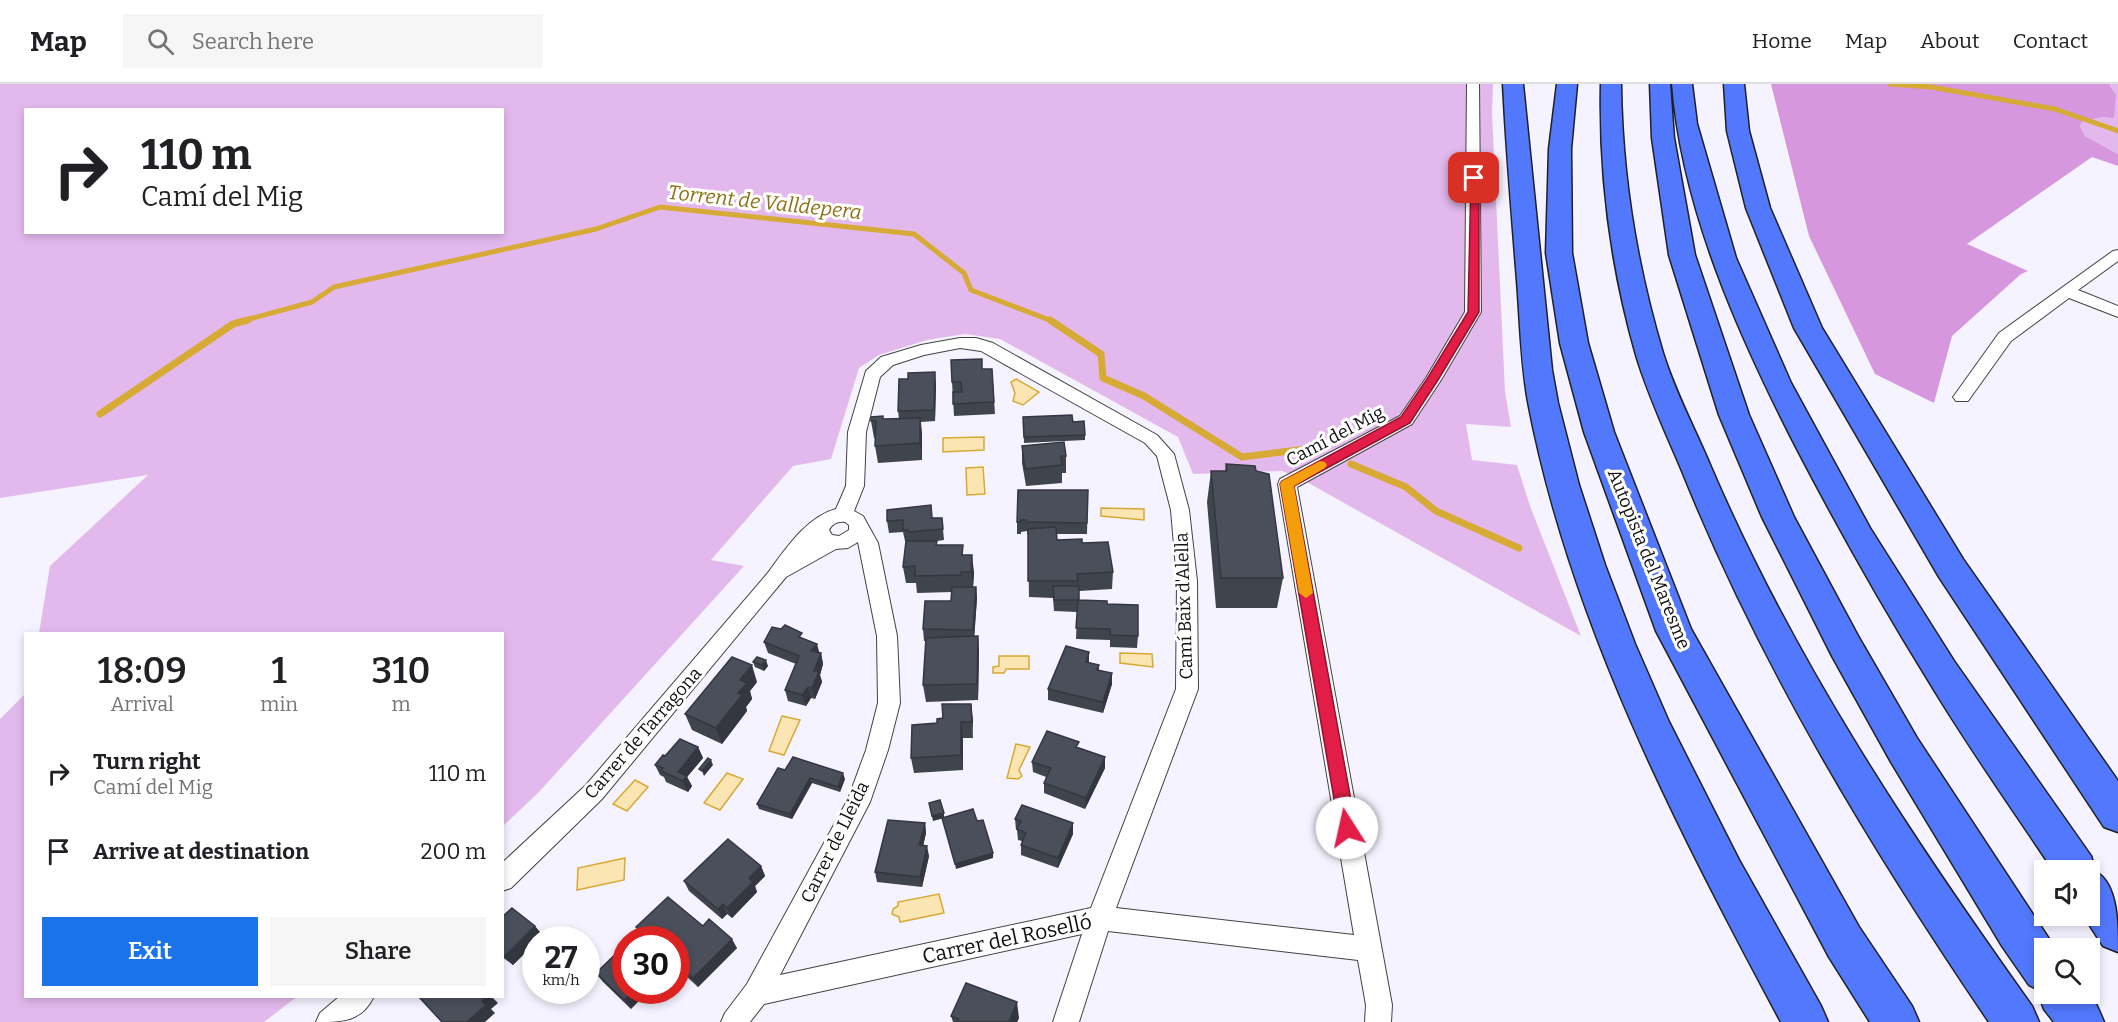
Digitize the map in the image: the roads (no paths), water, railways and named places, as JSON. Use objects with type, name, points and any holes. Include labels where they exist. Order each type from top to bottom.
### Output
[{"type":"highway","points":[[1513,84],[1535,341],[1543,399],[1570,512],[1604,610],[1673,770],[1731,888],[1805,1022]]},
{"type":"highway","name":"Autopista del Maresme","points":[[1567,84],[1560,149],[1559,253],[1574,343],[1596,420],[1674,631],[1844,942],[1896,1022]]},
{"type":"highway","points":[[1611,84],[1612,151],[1628,251],[1650,354],[1713,515],[1778,642],[1858,783],[1982,974],[2016,1022]]},
{"type":"highway","points":[[1660,84],[1663,138],[1682,255],[1734,415],[1774,507],[1845,646],[1904,750],[2034,956]]},
{"type":"highway","points":[[1682,84],[1686,124],[1723,258],[1777,383],[1857,534],[1941,671],[2069,860]]},
{"type":"highway","points":[[1734,84],[1738,131],[1758,208],[1808,328],[1951,568],[2118,814]]},
{"type":"highway","points":[[1535,341],[1558,222]]},
{"type":"highway","points":[[1995,635],[2118,788]]},
{"type":"highway","points":[[2100,904],[2118,931]]},
{"type":"highway","points":[[2068,1004],[2081,1022]]},
{"type":"street","name":"Camí del Mig","points":[[1368,949],[1287,484],[1406,420],[1473,312],[1473,84]]},
{"type":"street","points":[[1962,397],[2006,337],[2118,254]]},
{"type":"street","points":[[2066,291],[2118,312]]},
{"type":"street","name":"Camí Baix d'Alella","points":[[843,514],[855,486],[857,432],[872,375],[887,361],[921,350],[960,343],[976,343],[987,347],[1151,439],[1165,454],[1179,510],[1187,581],[1187,689],[1100,918],[1066,1022]]},
{"type":"street","points":[[843,514],[854,518],[859,529],[853,538],[831,538],[832,516],[843,514]]},
{"type":"street","name":"Carrer de Lleida","points":[[734,1022],[756,993],[858,802],[877,750],[889,703],[887,636],[873,577],[868,543],[859,529]]},
{"type":"street","name":"Carrer de Lleida","points":[[831,538],[873,577]]},
{"type":"street","name":"Carrer de Tarragona","points":[[504,878],[594,792],[774,579],[831,538]]},
{"type":"street","name":"Carrer del Roselló","points":[[756,993],[1100,918],[1368,949]]},
{"type":"street","points":[[1368,949],[1379,1005],[1378,1022]]},
{"type":"street","points":[[329,1022],[359,998]]},
{"type":"waterway","points":[[1890,84],[1931,87],[2055,109],[2118,131]]},
{"type":"waterway","name":"Torrent de Valldepera","points":[[242,321],[312,302],[334,287],[596,229],[660,207],[914,234],[964,273],[971,290],[1051,321]]},
{"type":"waterway","name":"Torrent de Valldepera","points":[[100,414],[233,324],[248,320]]},
{"type":"waterway","name":"Torrent de Valldepera","points":[[1051,321],[1101,354],[1103,378],[1144,396],[1242,457],[1314,448]]},
{"type":"waterway","name":"Torrent de Valldepera","points":[[1351,464],[1406,487],[1436,511],[1519,548]]}]
